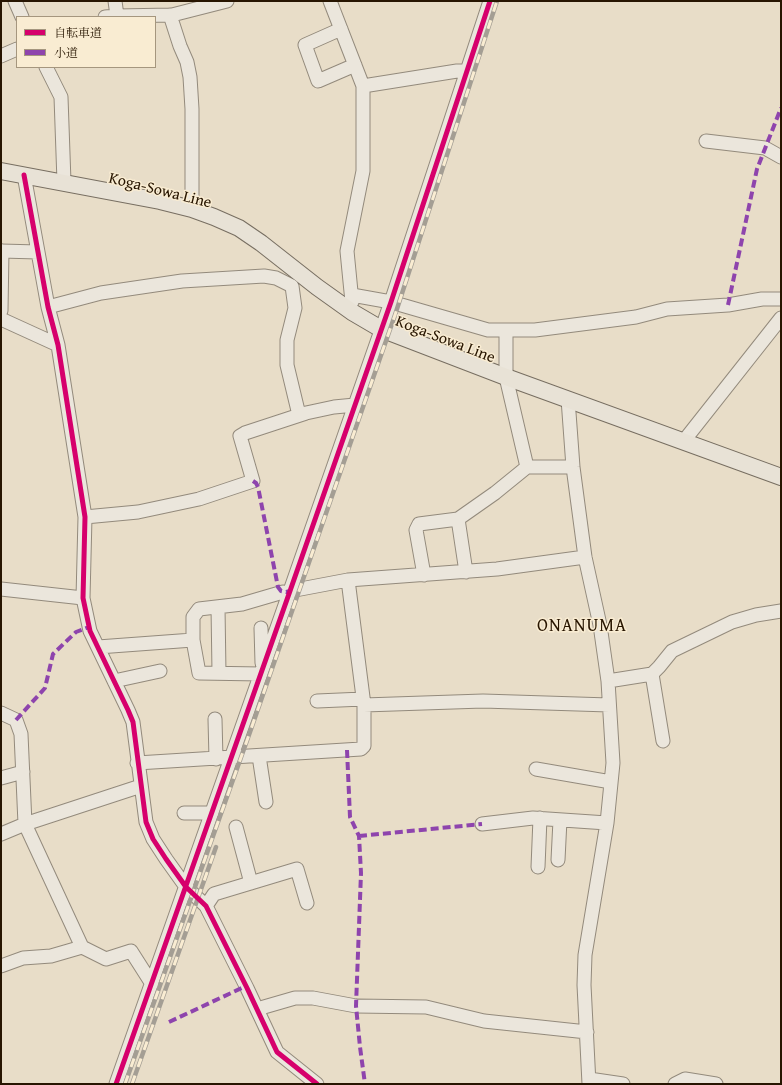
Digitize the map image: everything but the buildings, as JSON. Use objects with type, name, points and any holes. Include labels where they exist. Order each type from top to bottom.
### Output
[{"type":"main road","name":"Koga-Sowa Line","points":[[1,171],[160,201],[192,209],[214,217],[239,228],[352,312],[381,329],[506,377],[781,477]]},
{"type":"street","points":[[15,1],[22,16]]},
{"type":"street","points":[[116,1],[111,16],[170,15],[227,1]]},
{"type":"street","points":[[330,1],[363,86],[363,171],[347,251],[352,295],[352,312]]},
{"type":"street","points":[[116,1084],[262,672],[287,591],[391,302],[490,1]]},
{"type":"street","points":[[170,15],[187,62],[190,77],[192,109],[192,209]]},
{"type":"street","points":[[341,29],[305,44],[318,81],[355,65]]},
{"type":"street","points":[[1,56],[16,49]]},
{"type":"street","points":[[46,68],[61,97],[64,182]]},
{"type":"street","points":[[363,86],[457,71],[468,71]]},
{"type":"street","points":[[706,141],[765,148],[781,157]]},
{"type":"street","points":[[24,175],[48,307],[58,345],[85,517],[83,598],[90,631],[133,722],[137,764],[146,822],[162,852],[186,887],[206,906],[277,1052],[317,1084]]},
{"type":"street","points":[[1,311],[2,251],[38,252]]},
{"type":"street","points":[[48,307],[101,293],[182,281],[264,276],[276,278],[292,286],[295,308],[287,340],[288,365],[299,415]]},
{"type":"street","points":[[352,295],[391,302],[488,330],[535,330],[636,317],[667,309],[728,305],[762,299],[781,299]]},
{"type":"street","points":[[683,442],[781,318]]},
{"type":"street","points":[[1,319],[58,345]]},
{"type":"street","points":[[506,330],[506,377],[526,467]]},
{"type":"street","points":[[568,399],[574,467],[585,557],[600,625],[608,681],[614,763],[607,823],[585,955],[584,985],[590,1082],[623,1084]]},
{"type":"street","points":[[85,517],[138,512],[199,499],[253,481],[240,436],[299,415],[334,406],[355,405]]},
{"type":"street","points":[[424,575],[416,530],[419,524],[458,519],[495,493],[526,467],[574,467]]},
{"type":"street","points":[[458,519],[466,572]]},
{"type":"street","points":[[262,672],[199,673],[192,640],[193,617],[199,609],[242,604],[287,591],[348,580],[497,569],[585,557]]},
{"type":"street","points":[[137,764],[361,749],[364,746],[364,702],[348,580]]},
{"type":"street","points":[[1,589],[83,598]]},
{"type":"street","points":[[218,607],[219,673]]},
{"type":"street","points":[[608,681],[652,674],[659,668],[672,651],[732,622],[756,614],[781,611]]},
{"type":"street","points":[[261,628],[262,672]]},
{"type":"street","points":[[98,647],[192,640]]},
{"type":"street","points":[[114,681],[160,671]]},
{"type":"street","points":[[652,674],[663,741]]},
{"type":"street","points":[[317,701],[483,701],[609,705]]},
{"type":"street","points":[[1,713],[16,720],[21,734],[25,824],[82,947],[106,959],[131,951],[152,984]]},
{"type":"street","points":[[214,719],[216,759]]},
{"type":"street","points":[[259,756],[266,802]]},
{"type":"street","points":[[536,769],[612,782]]},
{"type":"street","points":[[1,778],[23,772]]},
{"type":"street","points":[[1,834],[25,824],[141,786]]},
{"type":"street","points":[[184,813],[212,812]]},
{"type":"street","points":[[482,824],[533,818],[607,823]]},
{"type":"street","points":[[538,867],[540,818]]},
{"type":"street","points":[[558,860],[560,820]]},
{"type":"street","points":[[236,827],[251,883]]},
{"type":"street","points":[[206,906],[214,894],[298,869],[307,903]]},
{"type":"street","points":[[1,966],[23,958],[51,956],[82,947]]},
{"type":"street","points":[[257,1009],[295,998],[313,998],[356,1006],[426,1007],[484,1021],[587,1032]]},
{"type":"street","points":[[675,1084],[685,1080],[716,1084]]},
{"type":"railway","points":[[125,1084],[250,732],[395,315],[497,1]]},
{"type":"railway","points":[[132,1084],[216,847]]},
{"type":"marked path","points":[[728,305],[757,169],[781,108]]},
{"type":"marked path","points":[[253,481],[258,487],[278,587],[281,591],[290,591]]},
{"type":"marked path","points":[[16,720],[45,688],[53,654],[76,632],[89,627]]},
{"type":"marked path","points":[[347,750],[350,817],[359,836],[361,873],[356,1006],[365,1084]]},
{"type":"marked path","points":[[359,836],[482,824]]},
{"type":"marked path","points":[[169,1022],[246,986]]},
{"type":"cycle path","points":[[116,1084],[391,302],[490,1]]},
{"type":"cycle path","points":[[24,175],[48,307],[58,345],[85,517],[83,598],[90,631],[133,722],[146,822],[153,839],[166,859],[186,887],[206,906],[277,1052],[317,1084]]},
{"type":"district","name":"ONANUMA","points":[[582,626]]}]
